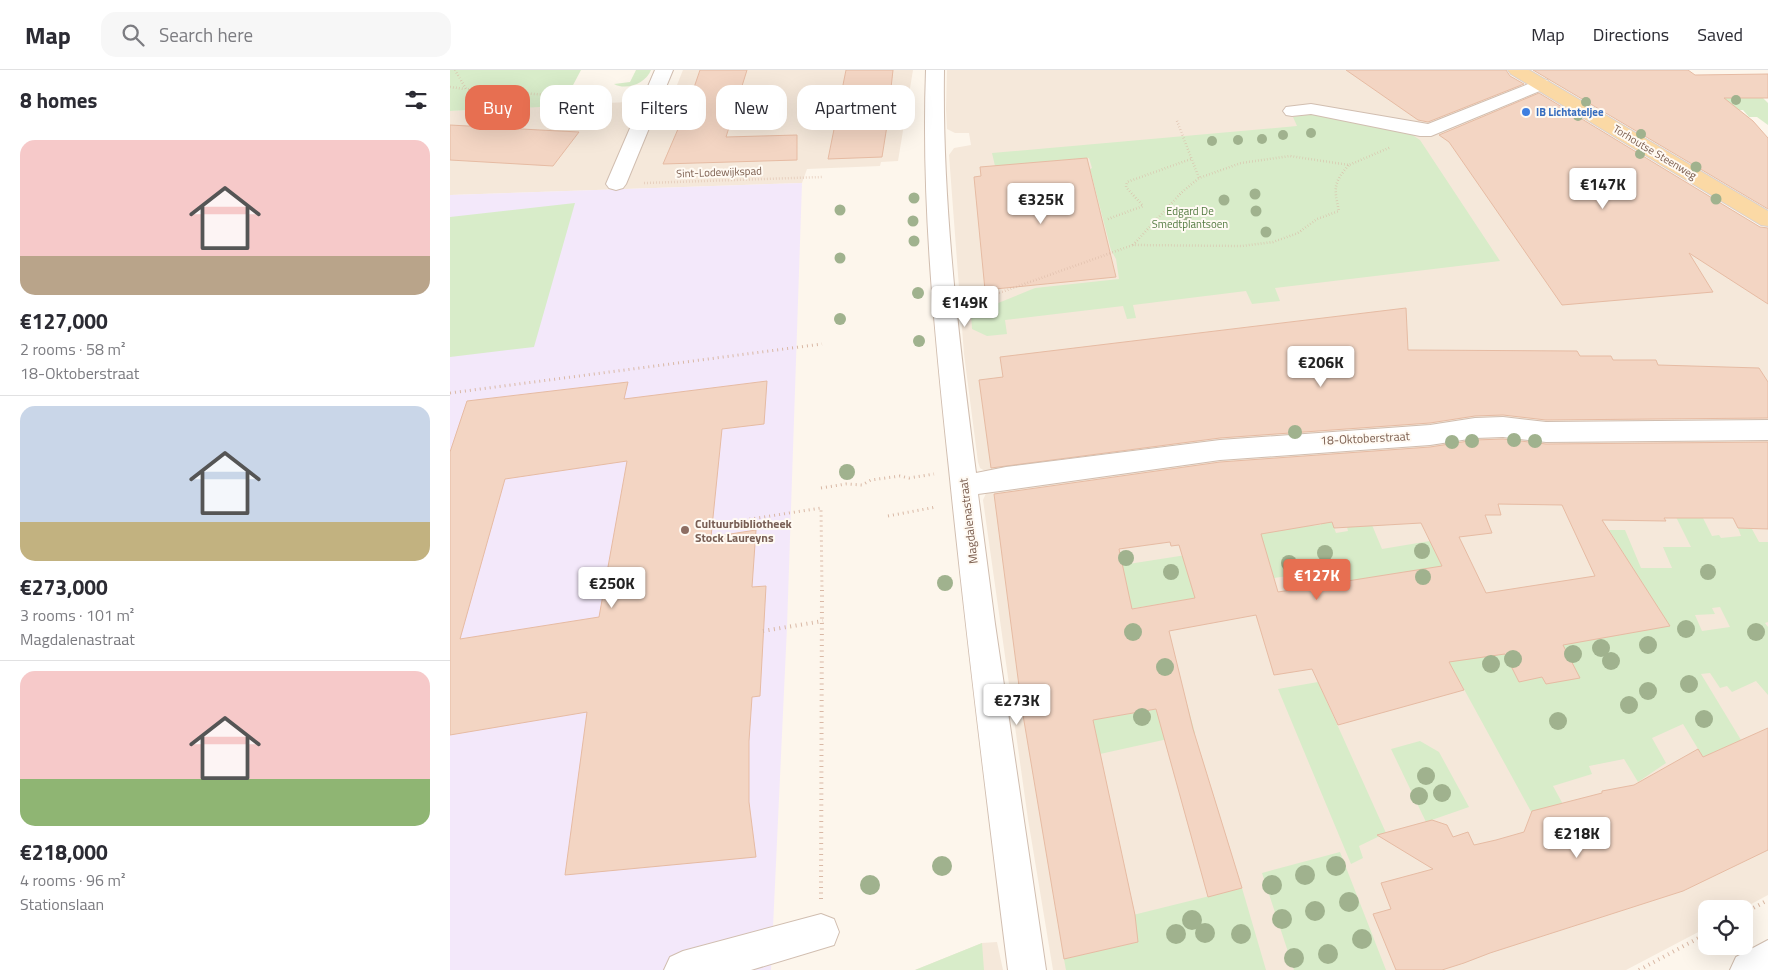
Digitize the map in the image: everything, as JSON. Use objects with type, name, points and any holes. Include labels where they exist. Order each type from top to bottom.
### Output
[{"type":"main road","name":"Torhoutse Steenweg","points":[[1517,70],[1768,220]]},
{"type":"street","points":[[616,184],[664,70]]},
{"type":"street","name":"Magdalenastraat","points":[[936,70],[935,118],[944,313],[998,764],[1027,970]]},
{"type":"street","points":[[1292,111],[1311,109],[1420,130],[1431,130],[1541,84]]},
{"type":"street","name":"18-Oktoberstraat","points":[[962,472],[1006,478],[1220,450],[1430,434],[1475,428],[1503,427],[1546,432],[1768,430]]},
{"type":"street","points":[[683,970],[821,932]]},
{"type":"street","points":[[1749,970],[1768,959]]},
{"type":"path","points":[[455,70],[465,88]]},
{"type":"path","points":[[450,87],[465,90]]},
{"type":"path","points":[[1177,121],[1198,178]]},
{"type":"path","points":[[944,313],[1133,245],[1242,246],[1273,242],[1298,233],[1317,219],[1339,211],[1334,186],[1336,178],[1349,165],[1417,136],[1420,130]]},
{"type":"path","points":[[1133,245],[1181,193],[1198,178],[1241,163],[1290,156],[1349,165]]},
{"type":"path","points":[[1108,218],[1143,206],[1126,186],[1127,182],[1191,159]]},
{"type":"path","name":"Sint-Lodewijkspad","points":[[616,184],[823,177]]},
{"type":"path","points":[[450,393],[822,344]]},
{"type":"path","points":[[821,488],[846,484],[853,486],[866,484],[871,480],[900,476],[909,478],[928,476],[937,470],[941,461],[962,472]]},
{"type":"path","points":[[700,526],[821,508],[823,621],[821,932]]},
{"type":"path","points":[[763,631],[823,621]]},
{"type":"path","points":[[1753,908],[1768,900]]},
{"type":"path","points":[[1639,970],[1698,938]]},
{"type":"shaded area","points":[[683,70],[913,70],[911,85],[797,85],[797,130],[903,130],[898,161],[881,162],[880,166],[807,169],[802,183],[450,195],[450,111],[465,110],[465,130],[530,130],[530,107],[540,106],[540,130],[612,130],[612,103],[622,102],[622,130],[706,130],[706,85],[677,85]]},
{"type":"shaded area","points":[[947,70],[1496,70],[1520,84],[1521,88],[1536,95],[1768,234],[1768,895],[1753,903],[1753,900],[1698,900],[1698,932],[1626,970],[1053,970],[1028,819],[983,500],[987,491],[985,471],[980,468],[978,462],[964,354],[949,155],[954,148],[971,145],[969,133],[955,133],[947,129]]},
{"type":"shaded area","points":[[802,183],[787,627],[771,970],[450,970],[450,195]]},
{"type":"shaded area","points":[[997,942],[1003,970],[915,970],[982,943]]},
{"type":"green space","points":[[450,70],[581,70],[573,85],[540,85],[540,107],[530,107],[530,85],[465,85],[465,110],[450,111]]},
{"type":"green space","points":[[636,70],[651,70],[645,79],[636,85],[622,86],[614,84],[630,82]]},
{"type":"green space","points":[[1724,98],[1763,98],[1768,103],[1768,125],[1757,117],[1749,117],[1743,110],[1738,110]]},
{"type":"green space","name":"Edgard De Smedtplantsoen","points":[[1312,114],[1411,134],[1420,140],[1500,261],[1275,288],[1280,301],[1252,304],[1246,291],[1133,305],[1136,318],[1127,319],[1123,306],[1005,320],[1007,334],[987,336],[972,329],[971,314],[1035,288],[1119,279],[1116,259],[1111,250],[1090,169],[1092,168],[1089,158],[995,166],[992,153],[1297,126],[1293,117]]},
{"type":"green space","points":[[575,203],[534,347],[450,357],[450,217]]},
{"type":"green space","points":[[1330,517],[1336,533],[1348,531],[1347,527],[1372,525],[1382,549],[1430,541],[1486,657],[1669,626],[1609,530],[1625,530],[1641,568],[1672,568],[1663,547],[1691,547],[1676,517],[1703,518],[1712,536],[1719,535],[1721,538],[1741,536],[1738,528],[1752,529],[1759,542],[1768,542],[1768,622],[1765,623],[1768,627],[1768,695],[1756,681],[1732,692],[1727,686],[1720,688],[1710,673],[1701,674],[1741,740],[1703,757],[1683,724],[1652,738],[1666,763],[1638,782],[1624,759],[1589,766],[1592,774],[1553,786],[1565,808],[1534,817],[1448,660],[1404,572],[1336,583],[1330,570],[1274,578],[1270,564],[1254,566],[1253,530],[1321,525],[1319,518]],"holes":[[[1720,607],[1730,627],[1702,631],[1695,615],[1715,614],[1712,608]]]},
{"type":"green space","points":[[1199,553],[1185,563],[1195,598],[1111,612],[1127,586],[1122,565]]},
{"type":"green space","points":[[1318,682],[1386,833],[1359,846],[1363,858],[1351,864],[1278,689]]},
{"type":"green space","points":[[1187,704],[1195,733],[1100,754],[1093,720]]},
{"type":"green space","points":[[1420,741],[1439,752],[1469,807],[1426,822],[1391,749]]},
{"type":"green space","points":[[1340,852],[1386,970],[1294,970],[1262,873]]},
{"type":"green space","points":[[1242,888],[1266,970],[1066,970],[1064,959],[1138,942],[1133,915]]},
{"type":"green space","points":[[982,943],[984,970],[915,970]]},
{"type":"building","points":[[700,70],[747,70],[742,85],[716,85],[716,130],[728,130],[726,137],[797,135],[797,160],[663,164],[678,130],[706,130],[706,85],[695,85]]},
{"type":"building","points":[[846,70],[893,70],[891,85],[843,85]]},
{"type":"building","points":[[1346,70],[1506,70],[1510,76],[1524,84],[1428,122],[1418,120]]},
{"type":"building","points":[[1533,70],[1688,70],[1695,75],[1768,74],[1768,98],[1724,98],[1753,121],[1768,138],[1768,209]]},
{"type":"building","points":[[1539,93],[1760,227],[1768,228],[1768,304],[1689,253],[1713,292],[1562,305],[1449,142],[1439,135]]},
{"type":"building","points":[[450,125],[465,126],[465,130],[530,129],[579,132],[553,166],[450,160]]},
{"type":"building","points":[[834,130],[886,130],[882,157],[828,159]]},
{"type":"building","points":[[1087,158],[1116,277],[985,290],[974,177],[981,176],[980,167]]},
{"type":"building","points":[[1406,308],[1408,350],[1577,351],[1580,356],[1611,356],[1613,360],[1656,360],[1658,365],[1759,368],[1768,382],[1768,418],[1546,420],[1503,415],[1475,416],[1430,423],[1220,438],[991,468],[979,380],[1003,377],[1000,357]]},
{"type":"building","points":[[767,381],[764,424],[722,429],[711,537],[756,530],[752,587],[766,586],[760,696],[752,697],[749,741],[749,802],[756,857],[565,875],[587,712],[450,735],[450,452],[467,401],[628,382],[624,399]],"holes":[[[627,461],[599,617],[460,639],[505,479]]]},
{"type":"building","points":[[1503,439],[1546,444],[1768,442],[1768,529],[1738,528],[1733,518],[1664,518],[1666,521],[1602,520],[1670,626],[1563,645],[1580,678],[1546,684],[1542,677],[1519,682],[1505,654],[1449,662],[1464,690],[1338,725],[1312,669],[1274,675],[1256,615],[1169,631],[1193,729],[1242,888],[1208,897],[1156,709],[1093,720],[1135,915],[1138,942],[1064,959],[1022,709],[994,494],[1220,462],[1430,447],[1475,440]],"holes":[[[1498,504],[1562,505],[1595,576],[1486,593],[1459,537],[1492,533],[1485,515],[1501,515]],[[1332,522],[1334,528],[1421,523],[1442,566],[1278,592],[1261,534]],[[1170,542],[1171,546],[1179,545],[1195,598],[1132,609],[1119,549]]]},
{"type":"building","points":[[1768,728],[1768,850],[1683,891],[1464,963],[1442,970],[1396,970],[1373,914],[1391,909],[1381,883],[1433,869],[1377,835],[1432,820],[1447,825],[1453,837],[1468,832],[1474,845],[1496,840],[1524,832],[1532,811],[1602,793],[1602,791],[1634,785],[1698,749],[1703,757]]},
{"type":"place","name":"IB Lichtateljee","points":[[1526,112]]},
{"type":"place","name":"Cultuurbibliotheek Stock Laureyns","points":[[685,530]]}]
